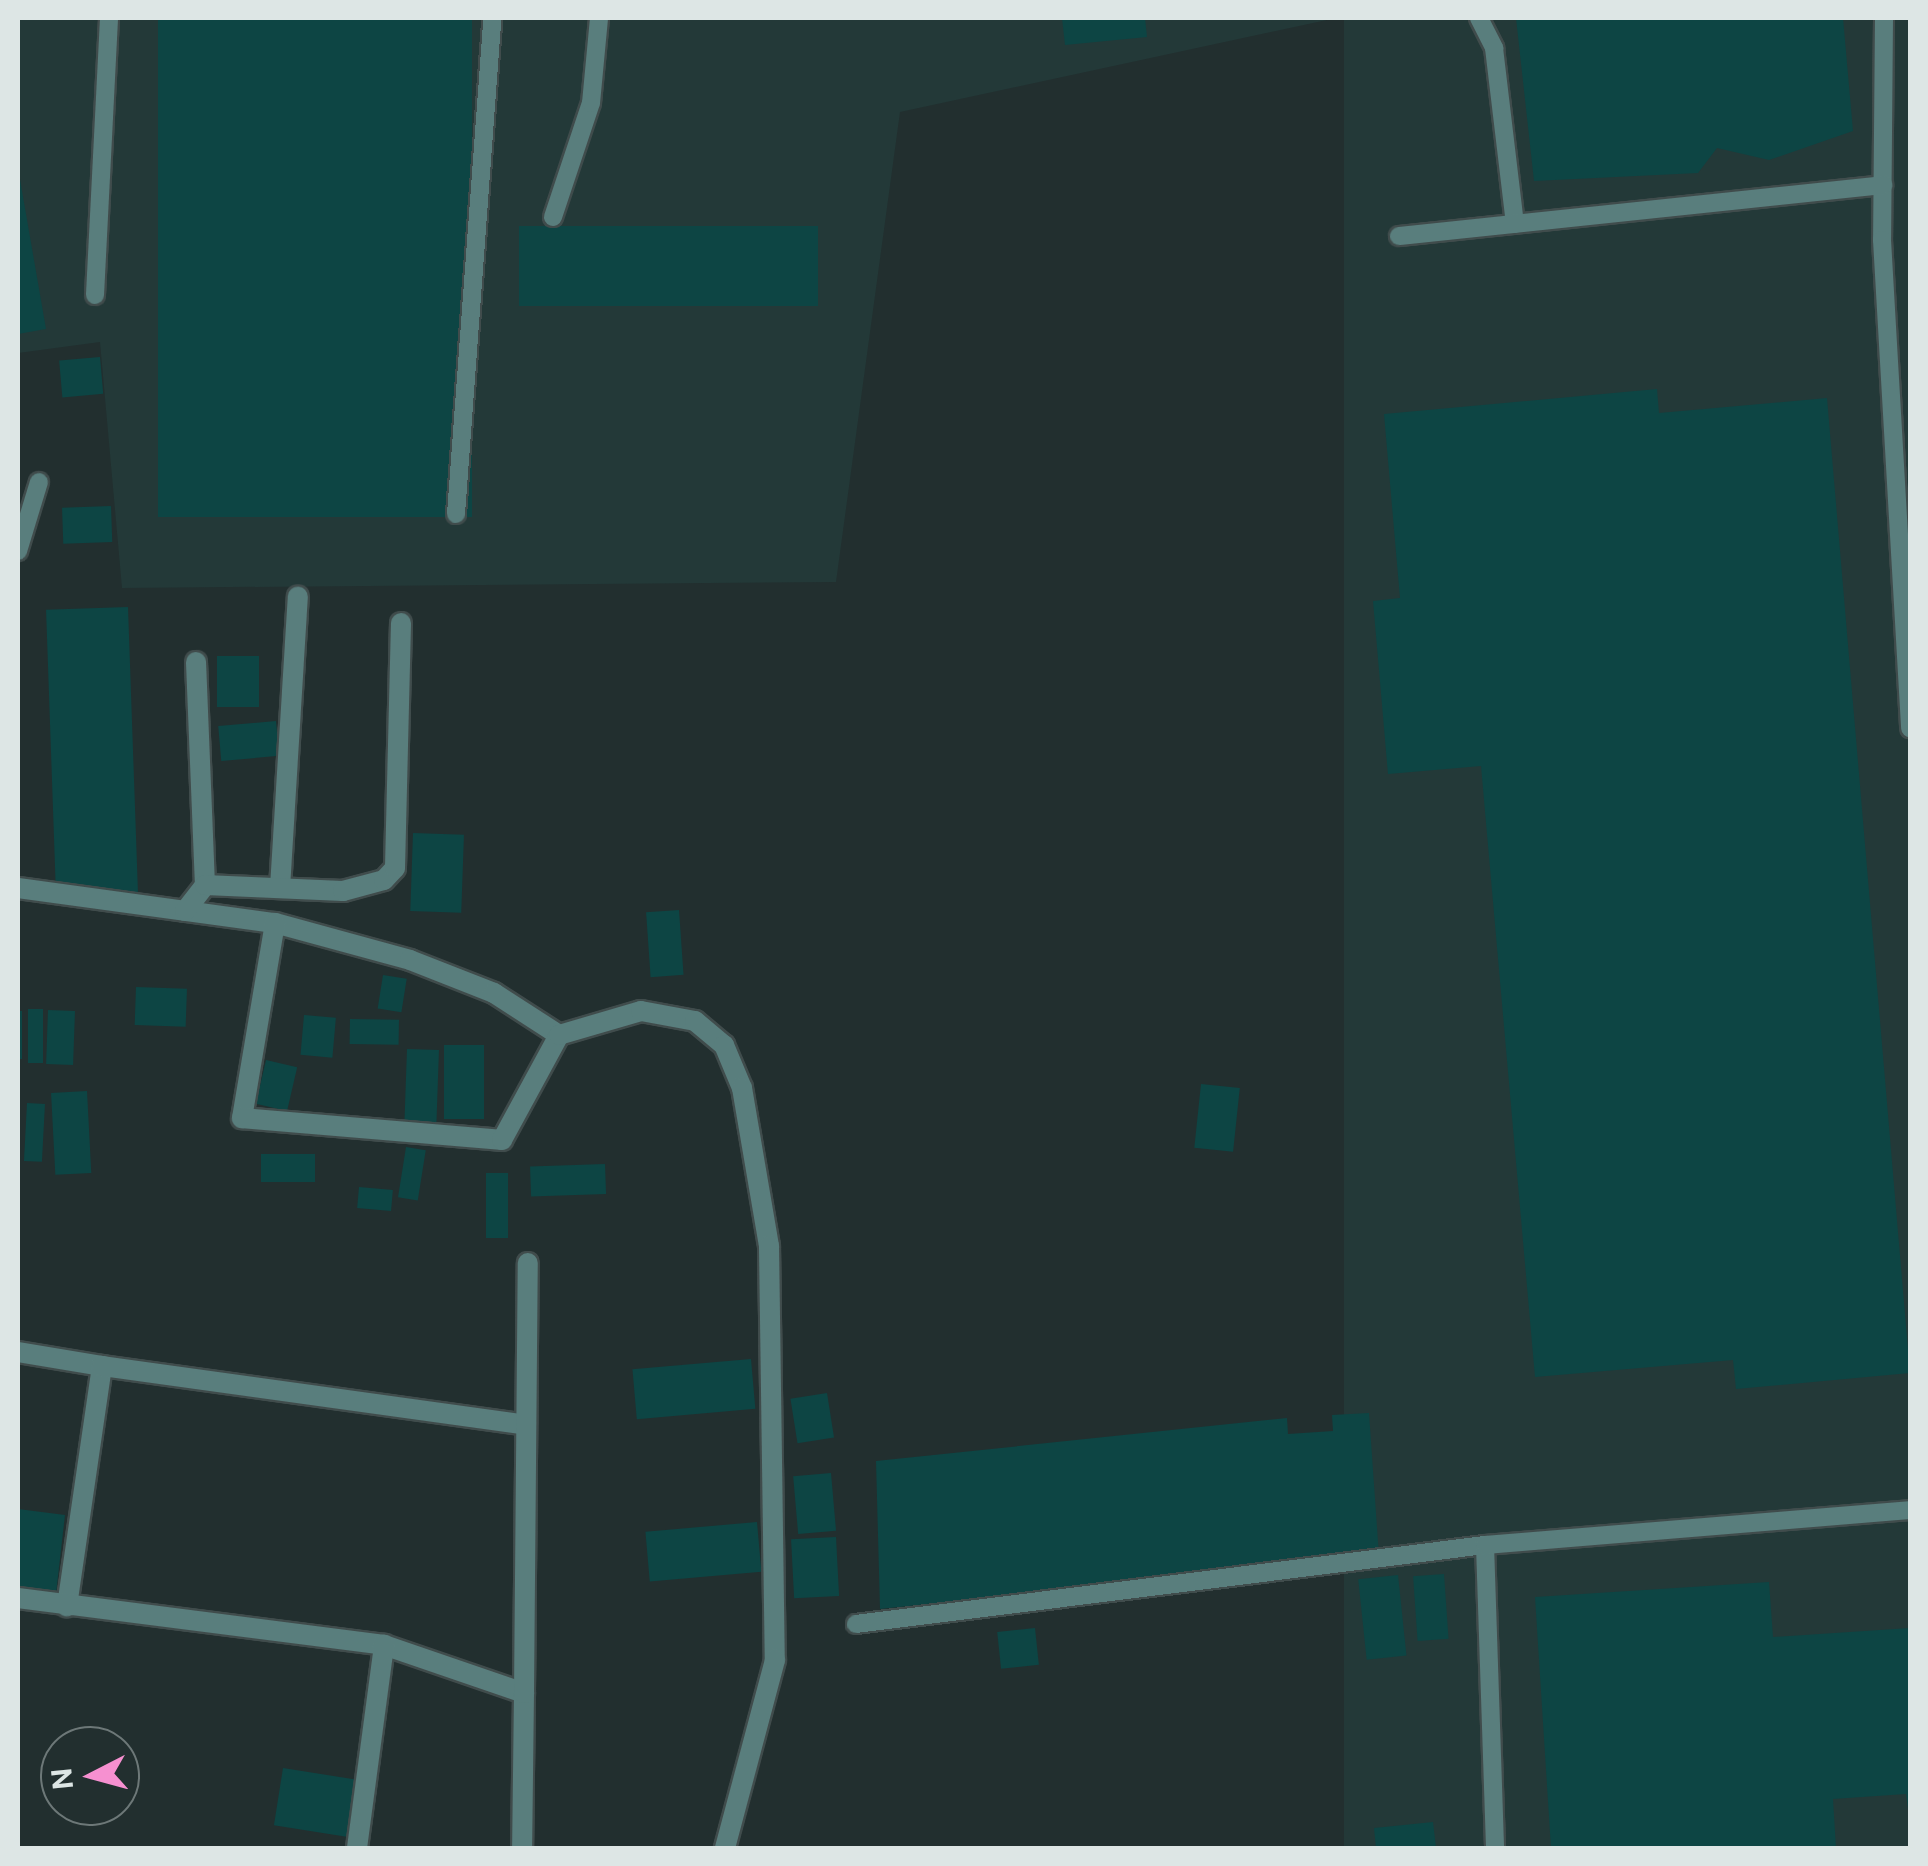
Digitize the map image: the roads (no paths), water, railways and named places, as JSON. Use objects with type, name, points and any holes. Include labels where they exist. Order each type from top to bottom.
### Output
[{"type":"street","points":[[280,888],[298,597]]},
{"type":"street","points":[[205,885],[367,888],[395,868],[401,623]]},
{"type":"street","points":[[185,911],[205,885],[196,662]]},
{"type":"street","points":[[18,888],[275,923],[410,960],[494,993],[559,1035]]},
{"type":"street","points":[[275,923],[242,1118],[502,1140],[559,1035],[641,1011],[695,1021],[724,1045],[742,1088],[769,1246],[776,1660],[725,1848]]},
{"type":"street","points":[[522,1848],[528,1263]]},
{"type":"street","points":[[18,1352],[526,1425]]},
{"type":"street","points":[[67,1606],[102,1366]]},
{"type":"street","points":[[18,1598],[384,1645],[524,1693]]},
{"type":"street","points":[[356,1848],[384,1645]]},
{"type":"lane","points":[[94,295],[109,18]]},
{"type":"lane","points":[[456,514],[492,18]]},
{"type":"lane","points":[[553,217],[591,103],[599,18]]},
{"type":"lane","points":[[1478,18],[1494,48],[1515,224]]},
{"type":"lane","points":[[1884,18],[1883,185],[1910,728]]},
{"type":"lane","points":[[1399,236],[1883,185]]},
{"type":"lane","points":[[18,552],[38,482]]},
{"type":"lane","points":[[856,1624],[1485,1545],[1910,1510]]},
{"type":"lane","points":[[1485,1545],[1495,1848]]}]
